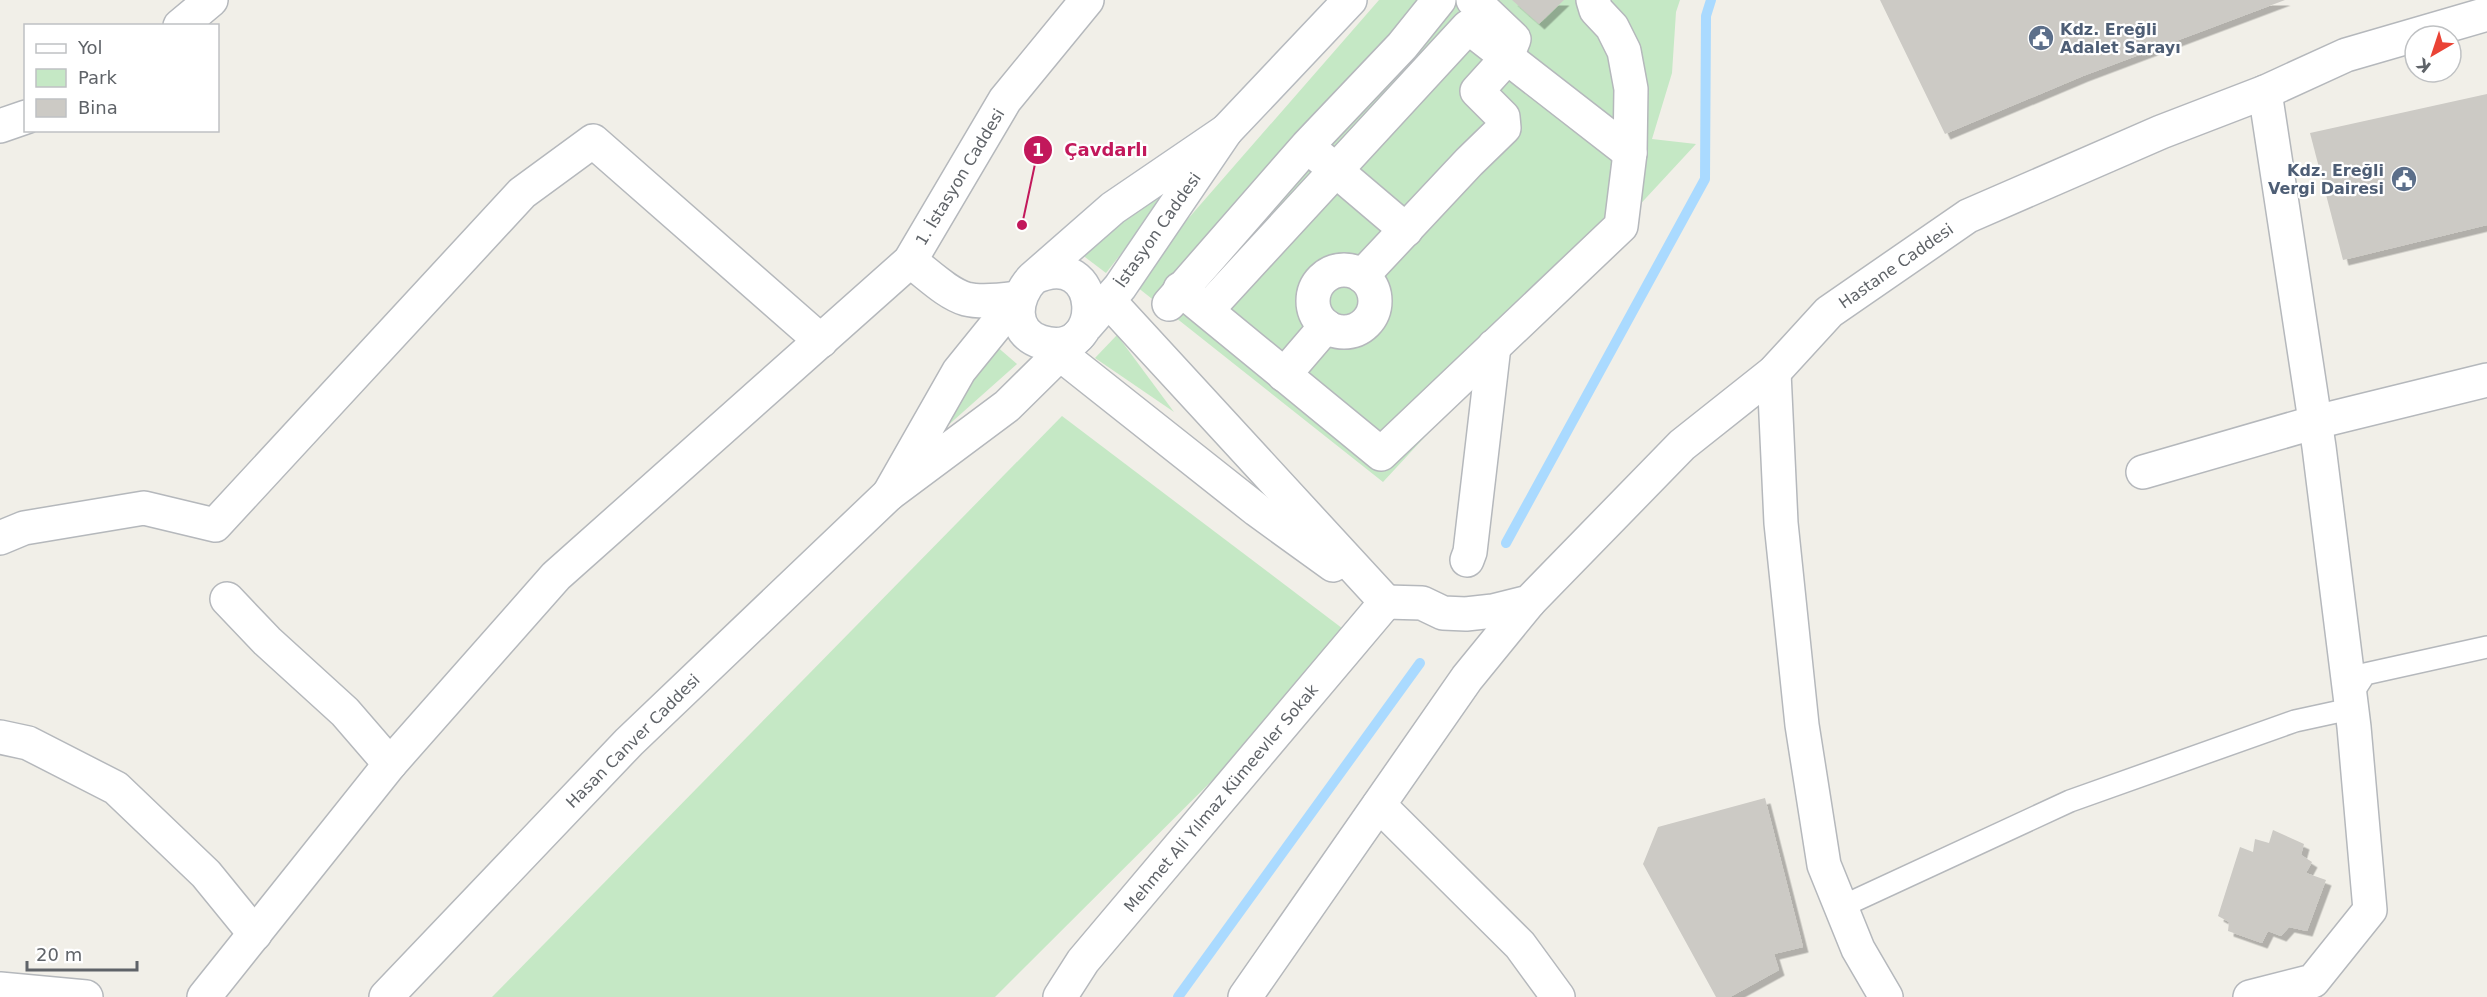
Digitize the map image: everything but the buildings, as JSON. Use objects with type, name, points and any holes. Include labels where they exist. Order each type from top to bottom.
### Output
[{"type":"street","points":[[182,24],[211,0]]},
{"type":"street","name":"İstasyon Caddesi","points":[[1075,338],[1120,287],[1226,131],[1350,0]]},
{"type":"street","points":[[1439,0],[1402,46],[1308,146],[1174,296],[1207,310],[1381,454],[1621,226],[1630,153],[1631,88],[1624,51],[1612,27],[1596,10],[1593,0]]},
{"type":"street","points":[[1284,375],[1326,326],[1318,319],[1312,299],[1320,280],[1339,270],[1349,270],[1362,276],[1504,128],[1503,117],[1477,91],[1506,59],[1514,39],[1473,0]]},
{"type":"street","name":"1. İstasyon Caddesi","points":[[1026,288],[983,301],[966,299],[955,294],[910,261],[1005,100],[1086,6]]},
{"type":"street","name":"Hastane Caddesi","points":[[1528,602],[1682,445],[1774,372],[1829,312],[1968,216],[2161,132],[2265,92],[2346,55],[2487,14]]},
{"type":"street","points":[[1207,310],[1468,27],[1506,59],[1630,153]]},
{"type":"street","points":[[2250,997],[2313,981],[2370,910],[2351,700],[2316,422],[2265,92]]},
{"type":"street","points":[[0,126],[24,118]]},
{"type":"street","name":"İstasyon Caddesi","points":[[1026,288],[1113,208],[1226,131]]},
{"type":"street","points":[[0,538],[24,528],[144,508],[215,525],[522,193],[593,141],[821,341]]},
{"type":"street","points":[[1308,146],[1406,230]]},
{"type":"street","points":[[204,997],[390,764],[556,576],[910,261]]},
{"type":"street","points":[[1057,272],[1070,275],[1080,282],[1087,293],[1090,315],[1075,338],[1059,344],[1037,340],[1028,334],[1020,323],[1017,311],[1026,288],[1044,273],[1057,272]]},
{"type":"street","name":"Hasan Canver Caddesi","points":[[889,494],[959,371],[1026,288]]},
{"type":"street","points":[[1108,300],[1386,602]]},
{"type":"street","points":[[1075,338],[1257,510],[1386,602],[1422,603],[1443,613],[1466,614],[1493,611],[1528,602]]},
{"type":"street","name":"Hasan Canver Caddesi","points":[[386,997],[629,742],[889,494],[1007,406],[1075,338]]},
{"type":"street","points":[[1467,560],[1470,552],[1494,346]]},
{"type":"street","points":[[1774,372],[1781,523],[1802,725],[1824,865],[1858,949],[1886,997]]},
{"type":"street","points":[[2143,472],[2316,422],[2487,380]]},
{"type":"street","points":[[227,599],[267,640],[345,712],[390,764]]},
{"type":"street","name":"Mehmet Ali Yılmaz Kümeevler Sokak","points":[[1060,997],[1083,961],[1386,602]]},
{"type":"street","points":[[1245,997],[1467,678],[1528,602]]},
{"type":"street","points":[[0,737],[28,743],[116,788],[206,874],[255,934]]},
{"type":"street","points":[[1379,805],[1520,945],[1558,997]]},
{"type":"street","points":[[0,989],[86,997]]},
{"type":"lane","points":[[1841,907],[2070,801],[2295,721],[2341,711],[2351,700],[2365,674],[2487,647]]},
{"type":"green space","points":[[1379,0],[1680,0],[1676,12],[1672,73],[1652,139],[1696,144],[1383,482],[1132,283]]},
{"type":"green space","points":[[1188,168],[1106,273],[1081,254]]},
{"type":"green space","points":[[1117,335],[1174,412],[1095,358]]},
{"type":"green space","points":[[995,345],[1017,364],[945,428]]},
{"type":"green space","points":[[1062,416],[1355,638],[995,997],[492,997]]},
{"type":"waterway","points":[[1506,543],[1705,179],[1706,16],[1711,0]]},
{"type":"waterway","points":[[1178,997],[1420,663]]},
{"type":"place","name":"Kdz. Ereğli Adalet Sarayı","points":[[2041,38]]},
{"type":"place","name":"Kdz. Ereğli Vergi Dairesi","points":[[2404,179]]},
{"type":"place","name":"Çavdarlı","points":[[1022,225]]}]
